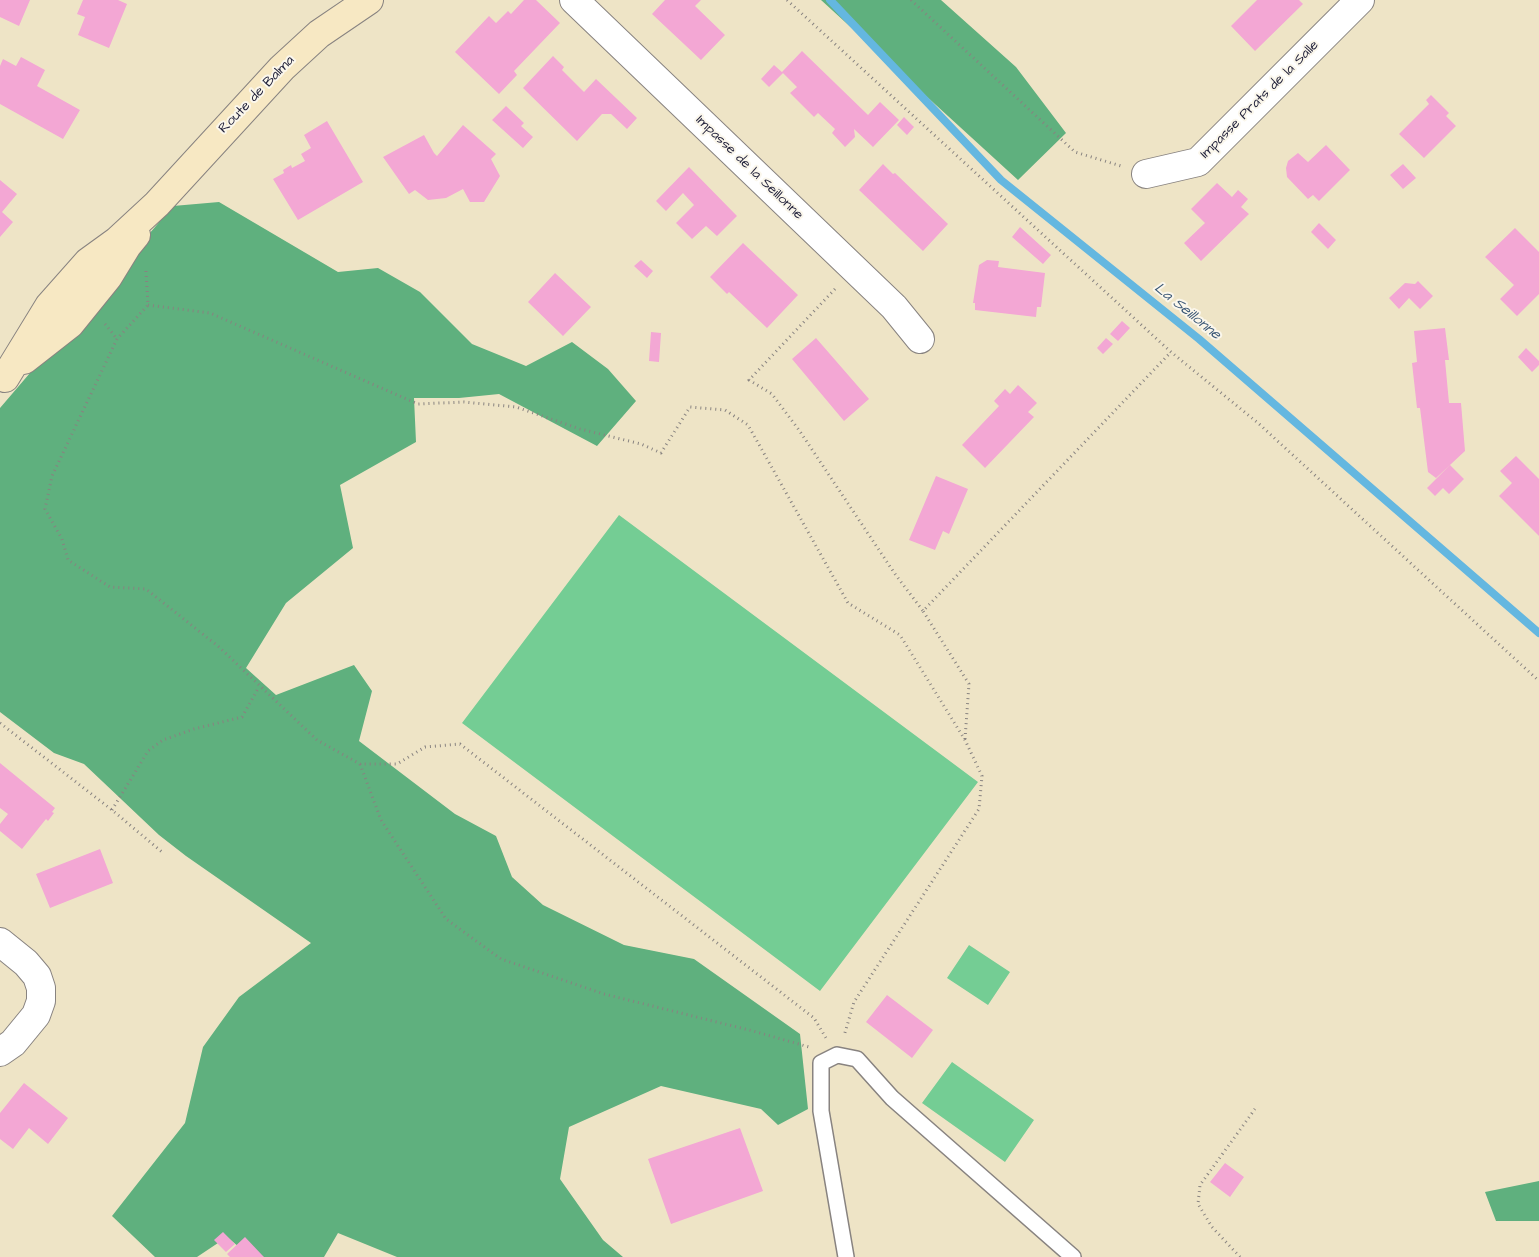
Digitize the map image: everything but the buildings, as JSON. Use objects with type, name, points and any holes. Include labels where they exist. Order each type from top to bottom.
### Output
[{"type":"street","name":"Route de Balma","points":[[2,381],[40,346],[70,324],[108,277],[127,246],[143,227],[157,204],[282,68],[319,34],[369,0]]},
{"type":"street","name":"Impasse de la Seillonne","points":[[574,0],[894,306],[920,339]]},
{"type":"street","name":"Impasse Prats de la Salle","points":[[1146,174],[1198,162],[1360,0]]},
{"type":"street","points":[[0,942],[26,963],[37,976],[41,988],[41,1001],[36,1015],[13,1043],[0,1052]]},
{"type":"lane","points":[[846,1257],[821,1111],[821,1063],[837,1055],[857,1059],[892,1098],[1073,1257]]},
{"type":"path","points":[[787,0],[1171,352],[1258,423],[1539,681]]},
{"type":"path","points":[[911,0],[1075,152],[1146,174]]},
{"type":"path","points":[[854,268],[749,380],[772,394],[799,430],[895,574],[923,611],[969,684],[965,740]]},
{"type":"path","points":[[146,270],[148,305],[117,339],[52,476],[45,509],[62,539],[68,560],[110,587],[146,589],[219,647],[317,740],[360,764],[397,764],[425,747],[460,744],[814,1018],[837,1055]]},
{"type":"path","points":[[148,305],[210,313],[418,404],[464,402],[516,407],[580,429],[641,444],[661,453],[690,408],[726,410],[748,425],[848,604],[900,634],[965,740],[982,776],[980,809],[854,1002],[837,1055]]},
{"type":"path","points":[[923,611],[1171,352]]},
{"type":"path","points":[[112,810],[148,751],[163,740],[194,729],[242,718],[259,687]]},
{"type":"path","points":[[0,723],[112,810],[162,852]]},
{"type":"path","points":[[360,764],[380,820],[446,919],[501,959],[604,994],[753,1031],[837,1055]]},
{"type":"path","points":[[1240,1257],[1212,1227],[1198,1204],[1200,1185],[1255,1110]]},
{"type":"green space","points":[[821,0],[941,0],[1016,67],[1066,133],[1018,180]]},
{"type":"green space","points":[[219,202],[338,272],[378,268],[420,292],[472,344],[526,366],[572,342],[608,369],[636,401],[597,446],[499,394],[459,398],[414,398],[416,442],[340,485],[353,548],[286,603],[246,668],[276,695],[354,665],[372,691],[359,741],[455,814],[496,836],[512,877],[543,905],[624,945],[694,959],[800,1034],[808,1109],[778,1125],[761,1109],[661,1086],[569,1127],[560,1179],[603,1240],[623,1257],[397,1257],[338,1233],[324,1257],[251,1257],[227,1237],[197,1257],[155,1257],[112,1216],[185,1123],[203,1047],[239,997],[311,943],[159,835],[84,764],[54,753],[0,712],[0,408],[173,206]]},
{"type":"green space","points":[[619,515],[978,782],[820,991],[462,723]]},
{"type":"green space","points":[[969,945],[1010,972],[988,1005],[947,978]]},
{"type":"green space","points":[[952,1062],[1034,1120],[1005,1162],[922,1103]]},
{"type":"green space","points":[[1539,1181],[1539,1221],[1496,1221],[1485,1192]]},
{"type":"waterway","name":"La Seillonne","points":[[830,0],[1001,180],[1199,339],[1539,633]]}]
